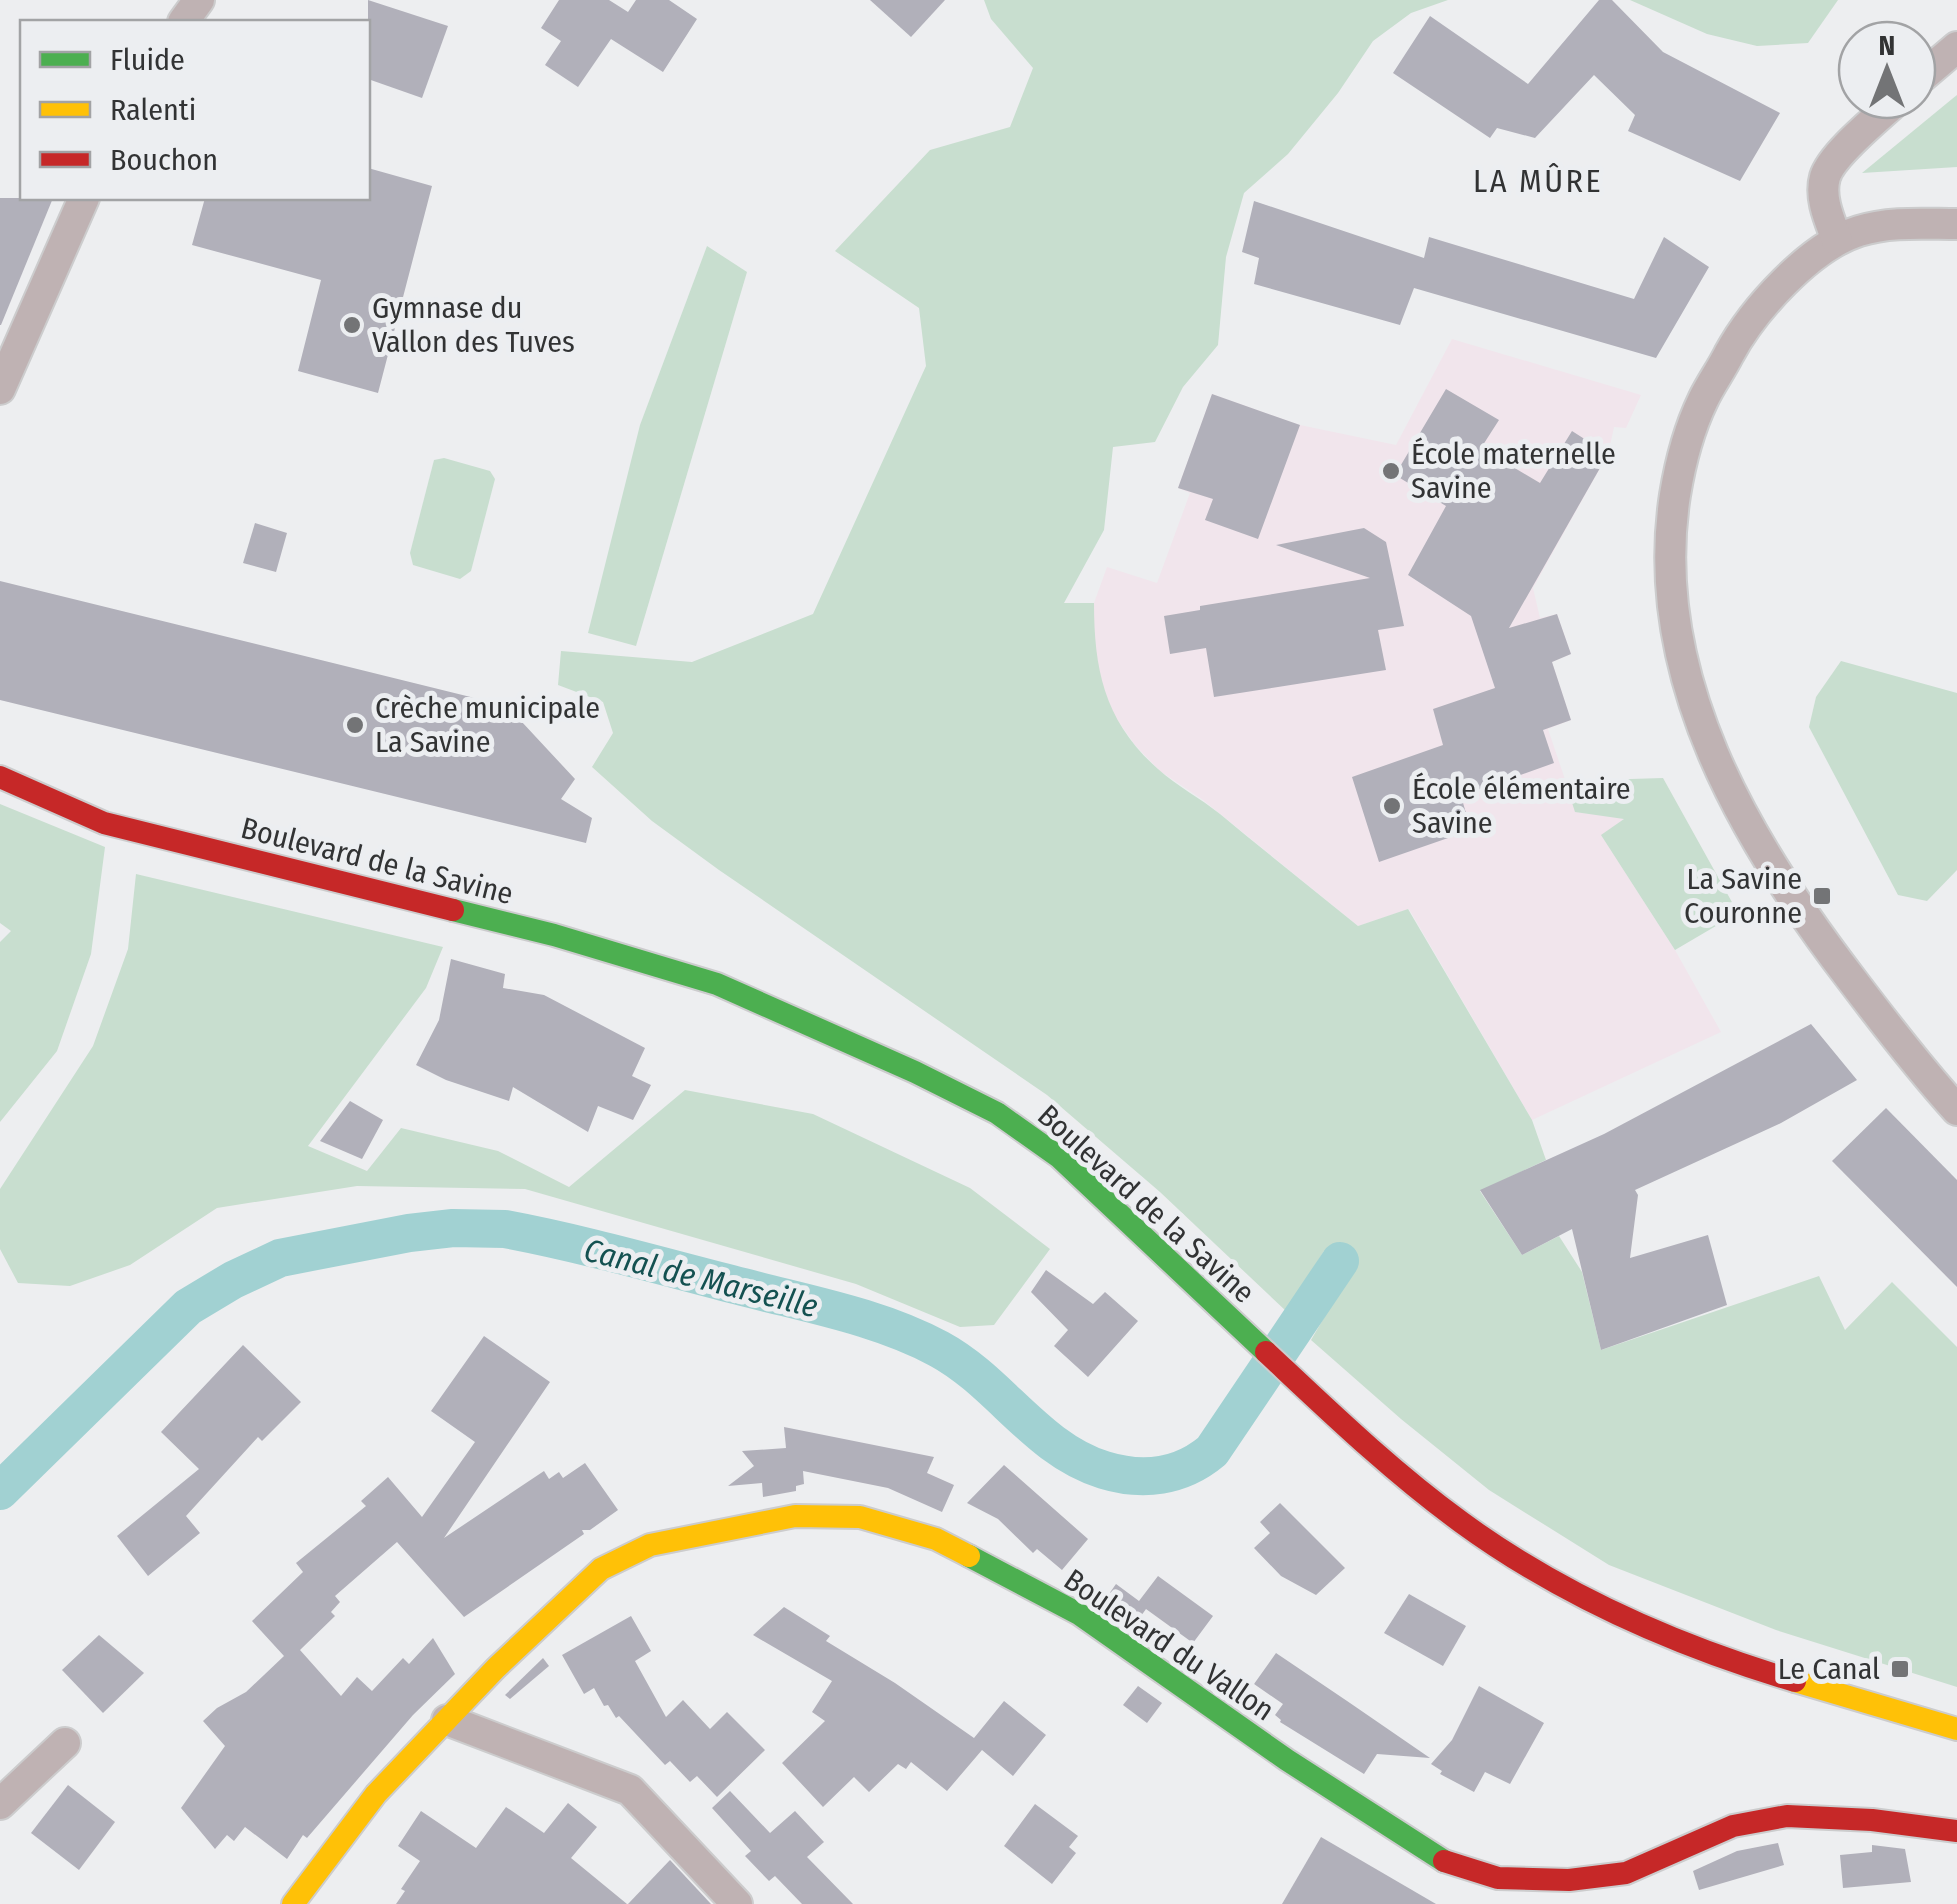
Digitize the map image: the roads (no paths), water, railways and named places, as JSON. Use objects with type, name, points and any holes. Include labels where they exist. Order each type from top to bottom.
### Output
[{"type":"street","points":[[1937,64],[1957,46]]},
{"type":"street","points":[[1837,240],[1824,198],[1825,176],[1877,120]]},
{"type":"street","points":[[0,389],[83,200]]},
{"type":"street","points":[[1957,224],[1889,225],[1837,240],[1763,305],[1737,338],[1702,401],[1675,492],[1670,544],[1670,589],[1676,633],[1690,688],[1723,778],[1797,908],[1918,1067],[1957,1110]]},
{"type":"street","name":"Boulevard de la Savine","points":[[0,777],[104,823],[554,935],[717,984],[915,1072],[997,1113],[1059,1157],[1353,1434],[1461,1522],[1544,1576],[1607,1610],[1732,1662],[1957,1729]]},
{"type":"street","name":"Boulevard du Vallon","points":[[293,1904],[376,1794],[601,1569],[650,1546],[795,1516],[860,1517],[936,1539],[1078,1614],[1287,1760],[1442,1860],[1498,1878],[1569,1880],[1626,1873],[1733,1826],[1788,1816],[1872,1820],[1957,1831]]},
{"type":"street","points":[[446,1720],[630,1790],[737,1904]]},
{"type":"street","points":[[0,1804],[65,1743]]},
{"type":"waterway","name":"Canal de Marseille","points":[[0,1491],[188,1307],[280,1258],[409,1233],[453,1228],[505,1229],[868,1320],[916,1338],[961,1363],[1038,1431],[1080,1460],[1133,1476],[1174,1472],[1212,1451],[1340,1261]]},
{"type":"place","name":"Gymnase du Vallon des Tuves","points":[[352,325]]},
{"type":"place","name":"École maternelle Savine","points":[[1391,471]]},
{"type":"place","name":"Crèche municipale La Savine","points":[[355,725]]},
{"type":"place","name":"École élémentaire Savine","points":[[1392,806]]},
{"type":"place","name":"La Savine Couronne","points":[[1822,896]]},
{"type":"place","name":"Le Canal","points":[[1900,1669]]},
{"type":"district","name":"LA MÛRE","points":[[1538,181]]}]
